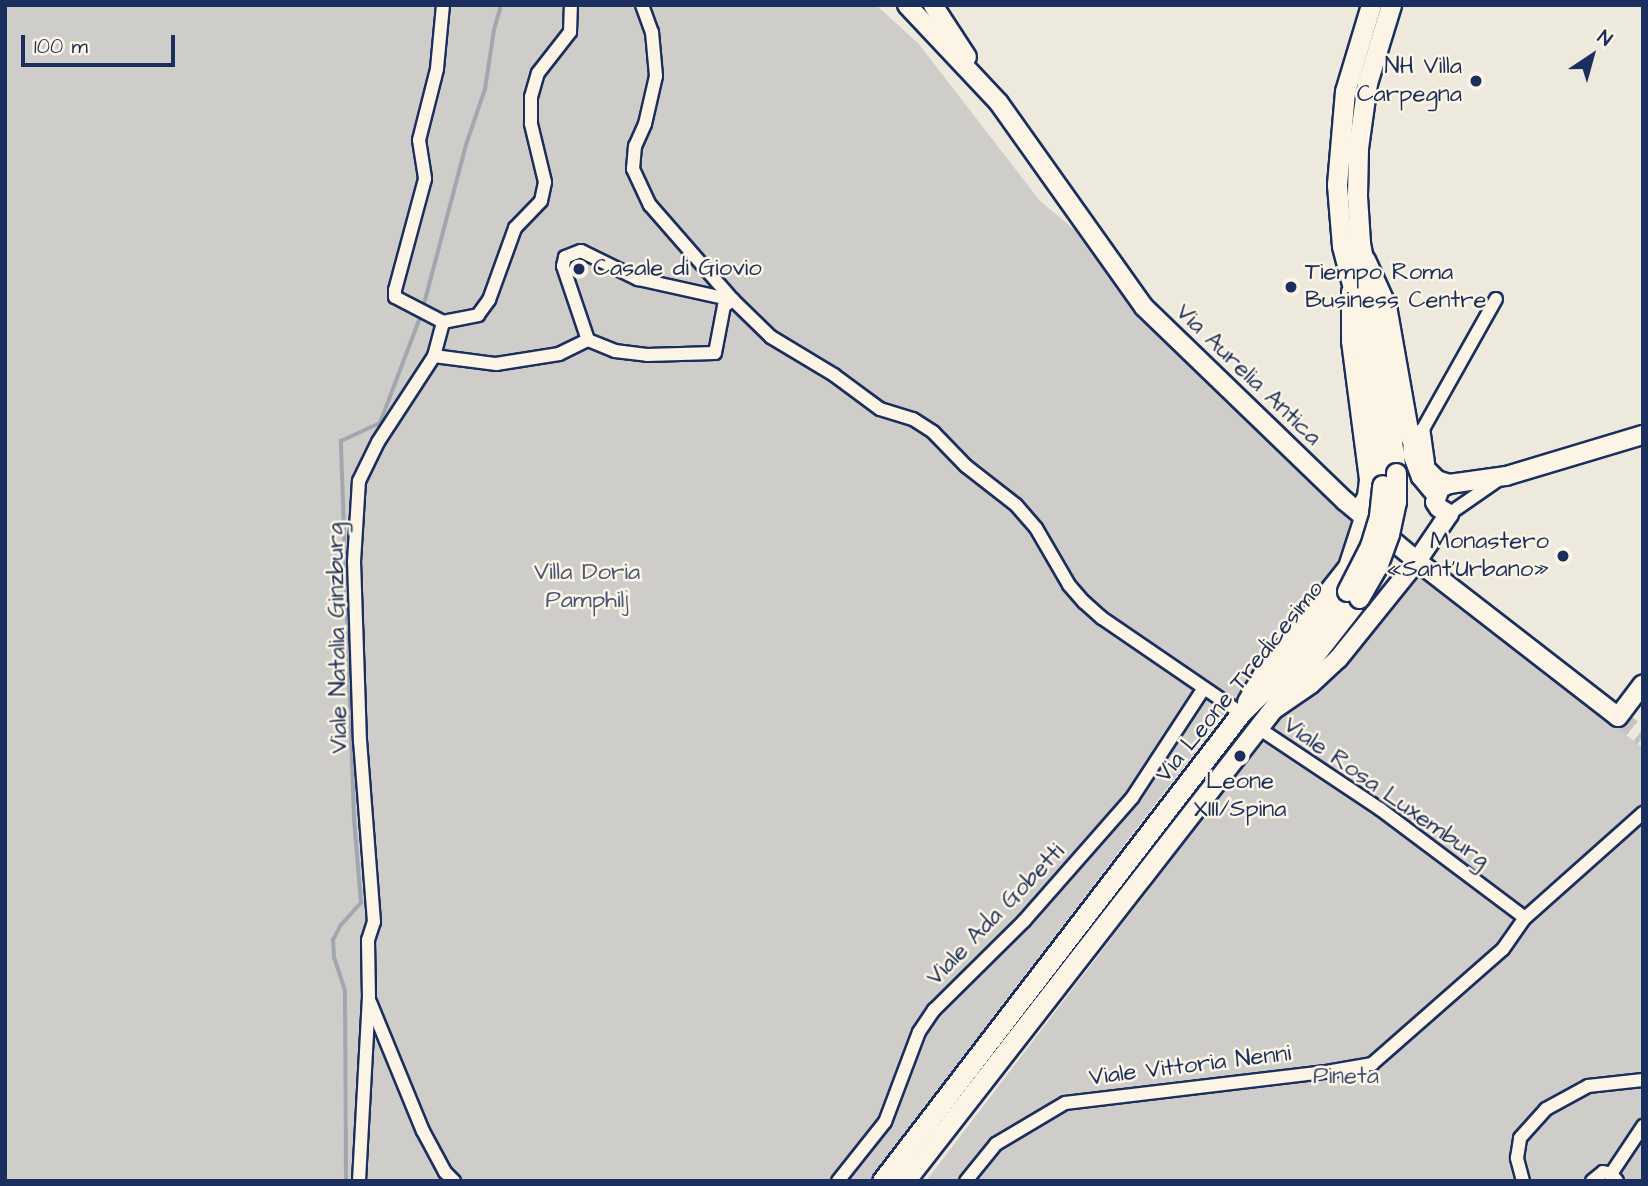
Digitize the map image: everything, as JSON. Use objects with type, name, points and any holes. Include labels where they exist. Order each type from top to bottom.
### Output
[{"type":"main road","name":"Via Aurelia Antica","points":[[907,5],[999,103],[1144,307],[1227,391],[1361,515],[1618,717],[1643,684]]},
{"type":"main road","points":[[933,5],[999,103]]},
{"type":"main road","name":"Via Leone Tredicesimo","points":[[882,1181],[1241,713],[1301,654],[1379,562],[1396,502],[1389,479],[1366,345],[1339,232],[1338,150],[1348,80],[1371,5]]},
{"type":"main road","name":"Via Leone Tredicesimo","points":[[1389,479],[1381,355],[1362,253],[1357,196],[1360,128],[1369,71],[1391,5]]},
{"type":"main road","points":[[1362,253],[1384,299],[1416,433],[1431,475],[1450,484]]},
{"type":"main road","points":[[1241,713],[1262,677],[1348,567],[1367,497],[1369,480],[1351,341],[1352,285]]},
{"type":"main road","points":[[1270,712],[1328,669],[1417,561],[1449,513],[1438,508],[1435,498],[1440,488],[1450,484],[1506,476],[1643,435]]},
{"type":"main road","name":"Via Leone Tredicesimo","points":[[905,1181],[1270,712],[1353,594]]},
{"type":"street","points":[[443,5],[437,69],[419,140],[425,179],[395,289],[395,297],[443,322],[478,315],[489,300],[515,228],[541,201],[545,182],[531,124],[531,97],[538,73],[570,32],[571,5]]},
{"type":"street","points":[[642,5],[652,32],[656,75],[645,124],[635,146],[633,169],[650,205],[733,300],[771,337],[834,375],[880,409],[913,419],[933,432],[966,466],[996,486],[1022,511],[1036,528],[1069,585],[1084,602],[1102,618],[1241,713]]},
{"type":"street","points":[[588,340],[587,331],[573,304],[563,266],[565,257],[581,251],[608,261],[638,279],[733,300]]},
{"type":"street","points":[[1435,498],[1413,468],[1409,454],[1416,433],[1496,299]]},
{"type":"street","points":[[434,356],[496,365],[559,354],[588,340],[615,351],[647,355],[715,353],[724,306],[733,300]]},
{"type":"street","name":"Viale Natalia Ginzburg","points":[[359,1181],[369,998],[368,940],[374,922],[360,742],[354,562],[359,481],[378,442],[434,356],[443,322]]},
{"type":"street","points":[[1449,513],[1471,496],[1506,476]]},
{"type":"street","name":"Viale Ada Gobetti","points":[[838,1181],[885,1122],[919,1032],[934,1010],[1024,921],[1132,798],[1204,688]]},
{"type":"street","name":"Viale Rosa Luxemburg","points":[[1257,727],[1380,808],[1525,918]]},
{"type":"street","name":"Viale Vittoria Nenni","points":[[966,1181],[996,1144],[1065,1103],[1332,1071],[1372,1063],[1503,949],[1525,918],[1643,813]]},
{"type":"street","points":[[369,998],[423,1131],[444,1171],[454,1181]]},
{"type":"street","points":[[1523,1181],[1517,1158],[1520,1138],[1546,1109],[1588,1086],[1643,1080]]},
{"type":"street","points":[[1592,1181],[1598,1174],[1615,1173],[1643,1126]]},
{"type":"green space","name":"Villa Doria Pamphilj","points":[[5,5],[876,5],[918,43],[1040,201],[1086,239],[1221,393],[1273,446],[1355,518],[1350,541],[1323,584],[868,1181],[6,1181]]},
{"type":"green space","name":"Pineta","points":[[1417,570],[1643,748],[1643,1181],[926,1181],[1285,711],[1338,673]]},
{"type":"waterway","points":[[423,308],[467,142],[485,89],[494,30],[501,5]]},
{"type":"waterway","points":[[346,1181],[345,991],[334,958],[333,940],[341,925],[361,903],[354,819],[341,441],[380,423],[421,315]]},
{"type":"tunnel","points":[[1618,717],[1643,737]]},
{"type":"place","name":"NH Villa Carpegna","points":[[1476,81]]},
{"type":"place","name":"Casale di Giovio","points":[[579,269]]},
{"type":"place","name":"Tiempo Roma Business Centre","points":[[1291,287]]},
{"type":"place","name":"Monastero «Sant’Urbano»","points":[[1563,556]]},
{"type":"place","name":"Leone XIII/Spina","points":[[1240,756]]}]
